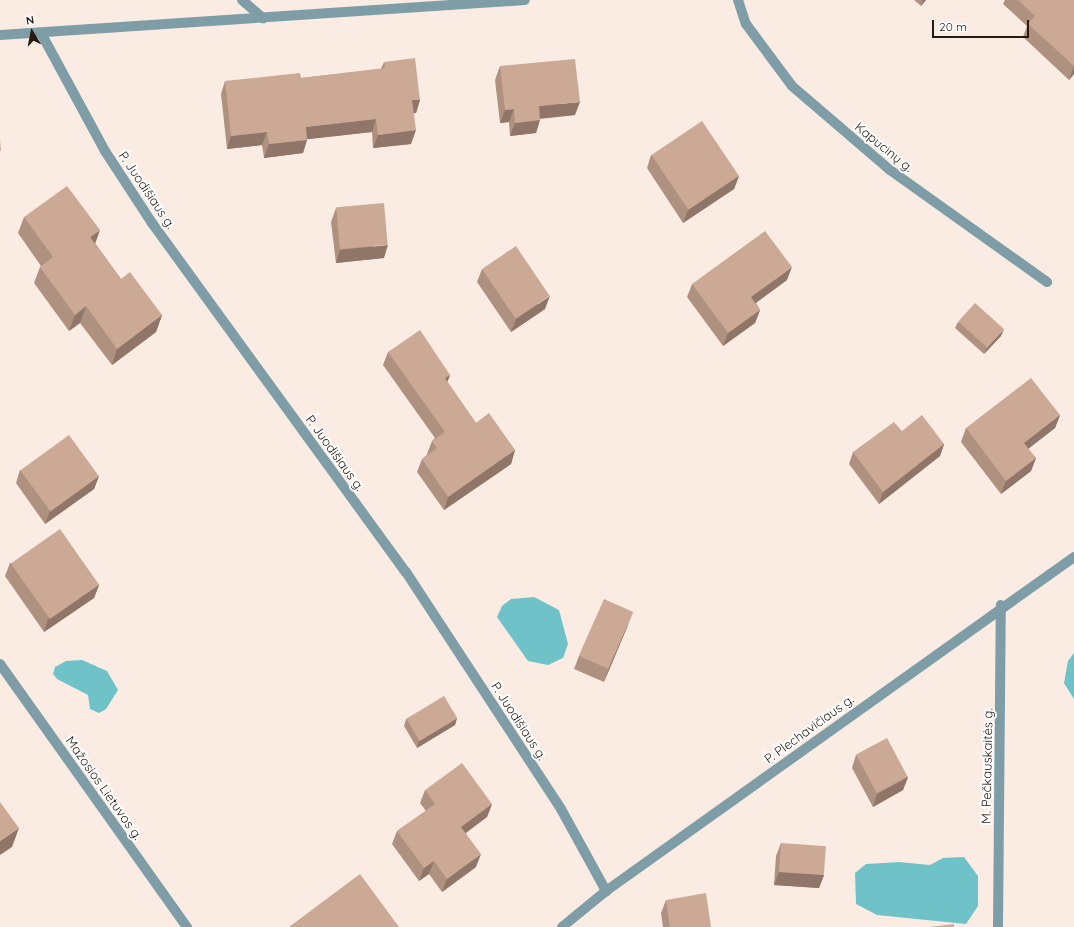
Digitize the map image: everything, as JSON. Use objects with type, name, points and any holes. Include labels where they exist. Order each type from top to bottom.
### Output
[{"type":"street","points":[[242,0],[263,18]]},
{"type":"street","points":[[0,35],[525,0]]},
{"type":"street","name":"Kapucinų g.","points":[[738,0],[746,24],[792,86],[890,170],[1048,282]]},
{"type":"street","name":"P. Juodišiaus g.","points":[[41,33],[105,151],[148,216],[406,572],[561,809],[606,892]]},
{"type":"street","name":"P. Plechavičiaus g.","points":[[562,927],[606,892],[1002,605],[1074,557]]},
{"type":"street","name":"M. Pečkauskaitės g.","points":[[998,927],[1002,605]]},
{"type":"street","name":"Mažosios Lietuvos g.","points":[[0,664],[187,927]]},
{"type":"water","points":[[534,597],[559,610],[568,644],[563,658],[548,665],[528,661],[497,617],[502,606],[511,599]]},
{"type":"water","points":[[1074,653],[1074,699],[1064,683],[1068,661]]},
{"type":"water","points":[[82,660],[107,671],[118,690],[106,709],[99,713],[90,709],[88,695],[57,679],[53,674],[55,667],[66,661]]},
{"type":"water","points":[[964,857],[978,876],[978,906],[966,924],[877,915],[856,904],[855,873],[866,864],[899,862],[930,865],[943,858]]},
{"type":"building","points":[[1018,0],[1074,0],[1074,66],[1028,24],[1035,16]]},
{"type":"building","points":[[415,58],[420,100],[412,100],[416,130],[378,135],[376,119],[306,127],[307,140],[269,144],[267,132],[231,136],[225,81],[300,73],[301,78],[385,68],[384,62]]},
{"type":"building","points":[[575,59],[580,102],[539,106],[540,120],[515,123],[514,109],[505,110],[500,66]]},
{"type":"building","points":[[702,121],[739,176],[688,210],[651,155]]},
{"type":"building","points":[[67,186],[100,230],[90,237],[121,279],[130,272],[162,315],[117,349],[86,306],[75,315],[40,267],[53,257],[24,217]]},
{"type":"building","points":[[384,203],[388,245],[340,249],[336,207]]},
{"type":"building","points":[[765,231],[792,267],[751,297],[760,310],[728,333],[692,284]]},
{"type":"building","points":[[516,246],[550,296],[516,319],[482,269]]},
{"type":"building","points":[[975,303],[1004,329],[987,348],[958,322]]},
{"type":"building","points":[[420,330],[450,375],[445,378],[476,423],[489,413],[515,450],[448,497],[422,459],[437,448],[432,441],[445,432],[388,352]]},
{"type":"building","points":[[1031,378],[1060,415],[1024,443],[1036,458],[1006,481],[966,428]]},
{"type":"building","points":[[922,415],[944,444],[883,492],[853,452],[894,422],[902,431]]},
{"type":"building","points":[[69,435],[99,476],[50,512],[20,470]]},
{"type":"building","points":[[60,529],[99,585],[50,619],[11,563]]},
{"type":"building","points":[[604,599],[633,612],[608,669],[579,656]]},
{"type":"building","points":[[444,696],[457,718],[420,741],[406,719]]},
{"type":"building","points":[[887,738],[908,777],[877,793],[856,754]]},
{"type":"building","points":[[462,763],[492,804],[461,827],[481,854],[447,879],[434,861],[424,868],[397,831],[435,804],[425,790]]},
{"type":"building","points":[[0,802],[19,828],[0,841]]},
{"type":"building","points":[[781,843],[826,846],[824,875],[779,872]]},
{"type":"building","points":[[360,874],[399,927],[289,927]]},
{"type":"building","points":[[706,893],[711,927],[670,927],[666,900]]},
{"type":"building","points":[[954,924],[954,927],[930,927]]}]
